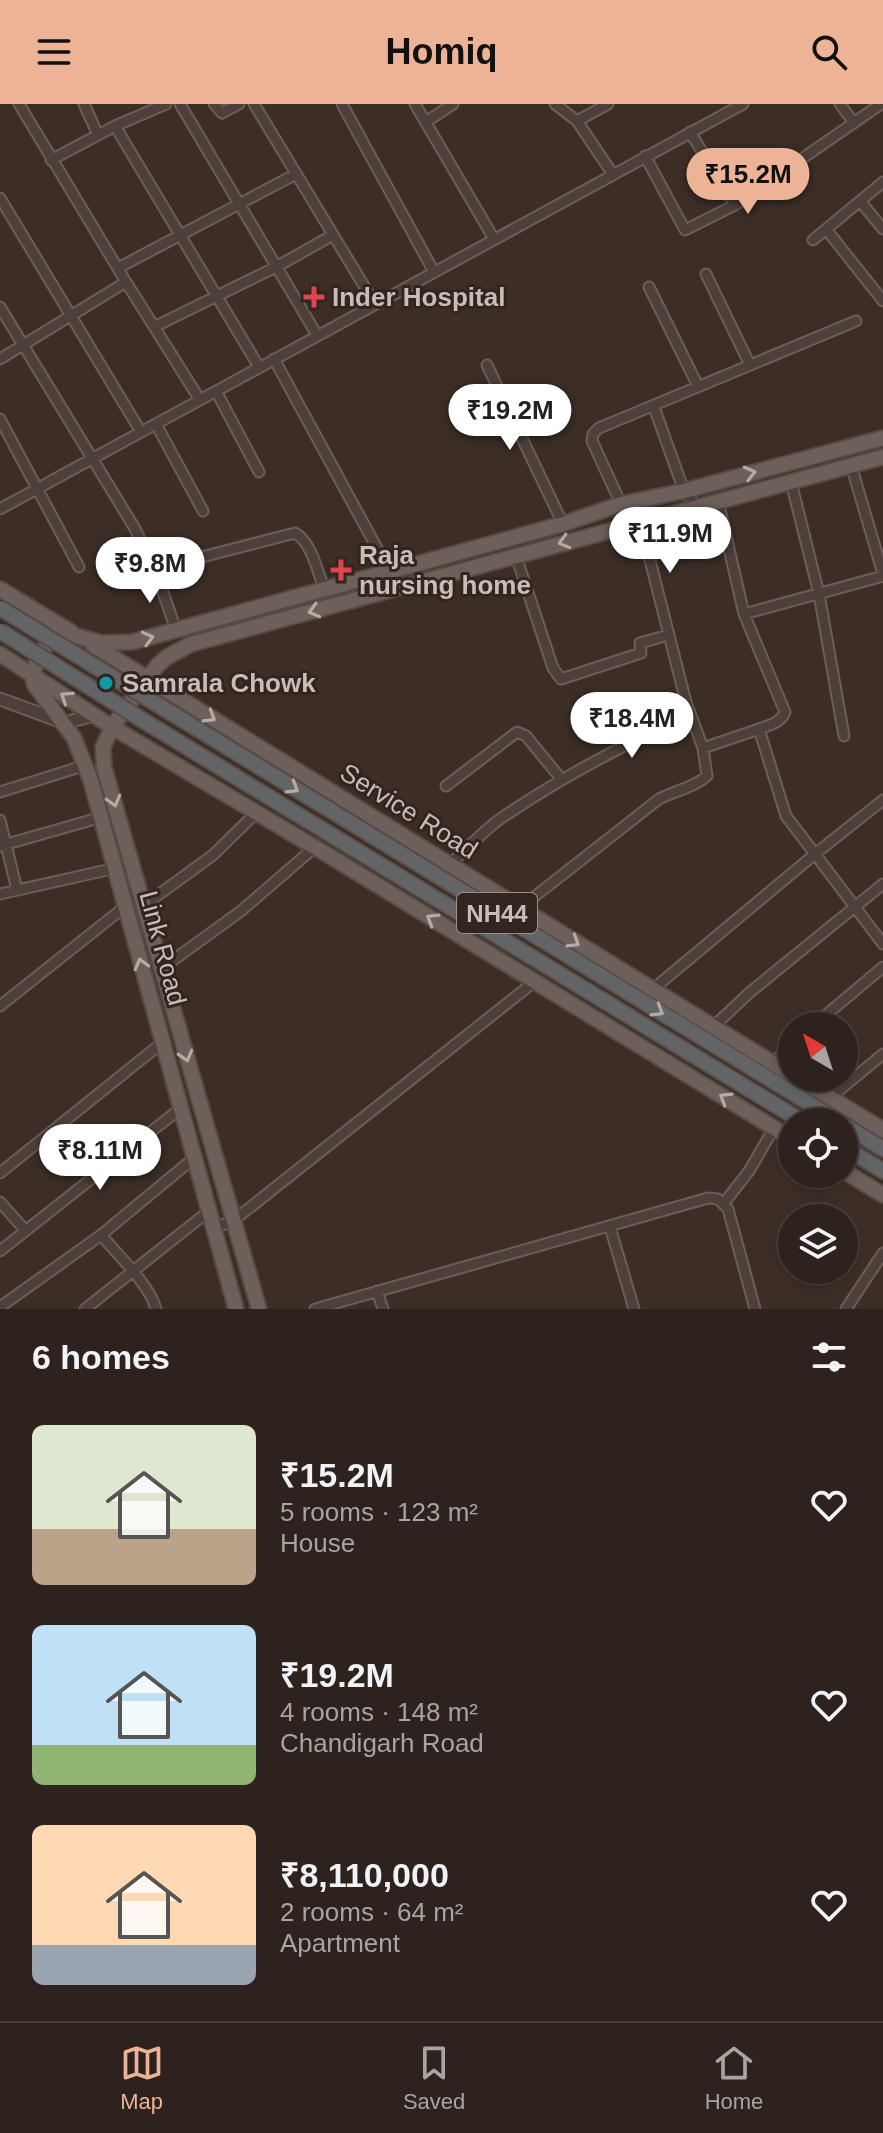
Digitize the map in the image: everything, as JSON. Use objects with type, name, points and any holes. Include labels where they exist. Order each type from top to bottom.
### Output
[{"type":"highway","name":"NH44","points":[[0,608],[817,1108]]},
{"type":"highway","name":"NH44","points":[[0,631],[780,1108]]},
{"type":"highway","name":"NH44","points":[[858,1133],[883,1149]]},
{"type":"highway","points":[[858,1156],[883,1171]]},
{"type":"main road","points":[[33,674],[48,642],[61,632],[117,644],[325,591],[563,524],[621,504],[684,491],[883,438]]},
{"type":"main road","name":"Link Road","points":[[259,1309],[102,756],[112,727],[167,657],[191,644],[883,457]]},
{"type":"main road","name":"Service Road","points":[[0,589],[778,1067]]},
{"type":"main road","points":[[0,654],[112,727],[315,847],[778,1130]]},
{"type":"main road","name":"Link Road","points":[[33,674],[38,691],[65,723],[86,765],[236,1309]]},
{"type":"main road","points":[[820,1092],[883,1130]]},
{"type":"main road","points":[[858,1180],[883,1195]]},
{"type":"street","points":[[19,104],[200,400]]},
{"type":"street","points":[[84,104],[98,135]]},
{"type":"street","points":[[51,160],[150,107],[166,104]]},
{"type":"street","points":[[180,104],[317,335]]},
{"type":"street","points":[[214,104],[222,113],[239,104]]},
{"type":"street","points":[[254,104],[375,304]]},
{"type":"street","points":[[342,104],[434,272]]},
{"type":"street","points":[[415,104],[494,239]]},
{"type":"street","points":[[426,122],[453,104]]},
{"type":"street","points":[[555,104],[577,121],[612,173]]},
{"type":"street","points":[[577,121],[608,104]]},
{"type":"street","points":[[0,509],[743,104]]},
{"type":"street","points":[[840,104],[854,123]]},
{"type":"street","points":[[645,156],[685,230],[735,205],[881,104]]},
{"type":"street","points":[[115,126],[259,367]]},
{"type":"street","points":[[690,132],[735,205]]},
{"type":"street","points":[[118,268],[296,174]]},
{"type":"street","points":[[813,240],[883,182]]},
{"type":"street","points":[[0,198],[141,432]]},
{"type":"street","points":[[860,201],[883,229]]},
{"type":"street","points":[[826,229],[883,301]]},
{"type":"street","points":[[154,327],[276,267],[333,235]]},
{"type":"street","points":[[706,274],[750,365]]},
{"type":"street","points":[[0,359],[126,282]]},
{"type":"street","points":[[649,287],[698,386]]},
{"type":"street","points":[[0,307],[155,569],[176,630]]},
{"type":"street","points":[[621,504],[592,441],[593,434],[606,425],[856,321]]},
{"type":"street","points":[[274,359],[390,572]]},
{"type":"street","points":[[487,365],[563,524]]},
{"type":"street","points":[[216,391],[259,472]]},
{"type":"street","points":[[654,407],[684,491],[696,506]]},
{"type":"street","points":[[0,419],[79,567]]},
{"type":"street","points":[[156,424],[203,511]]},
{"type":"street","points":[[744,614],[883,575],[851,465]]},
{"type":"street","points":[[791,482],[819,594],[844,736]]},
{"type":"street","points":[[703,748],[777,722],[785,712],[744,614],[718,501]]},
{"type":"street","points":[[520,908],[659,799],[705,780],[708,772],[668,635],[640,521]]},
{"type":"street","points":[[155,569],[295,533],[301,536],[307,547],[325,591]]},
{"type":"street","points":[[516,556],[553,668],[561,679],[641,653],[640,643],[668,635]]},
{"type":"street","points":[[0,699],[65,723],[93,715]]},
{"type":"street","points":[[449,865],[497,820],[632,741],[690,715]]},
{"type":"street","points":[[759,729],[786,816],[883,944]]},
{"type":"street","points":[[446,786],[517,732],[526,736],[562,780]]},
{"type":"street","points":[[0,792],[86,765]]},
{"type":"street","points":[[652,990],[883,800]]},
{"type":"street","points":[[143,906],[213,855],[256,813]]},
{"type":"street","points":[[3,845],[102,817]]},
{"type":"street","points":[[0,820],[3,845],[17,890]]},
{"type":"street","points":[[161,969],[241,911],[315,847]]},
{"type":"street","points":[[0,894],[116,868]]},
{"type":"street","points":[[713,1027],[749,993],[883,884]]},
{"type":"street","points":[[0,1006],[127,905]]},
{"type":"street","points":[[830,1012],[883,967]]},
{"type":"street","points":[[213,1228],[233,1221],[534,982]]},
{"type":"street","points":[[0,1173],[163,1042]]},
{"type":"street","points":[[830,1098],[883,1054]]},
{"type":"street","points":[[772,1063],[778,1058]]},
{"type":"street","points":[[0,1251],[181,1108]]},
{"type":"street","points":[[724,1203],[749,1171],[774,1128]]},
{"type":"street","points":[[0,1307],[101,1235],[194,1158]]},
{"type":"street","points":[[315,1309],[708,1198],[718,1199],[728,1209],[755,1309]]},
{"type":"street","points":[[0,1202],[25,1230]]},
{"type":"street","points":[[85,1309],[209,1211]]},
{"type":"street","points":[[610,1227],[634,1309]]},
{"type":"street","points":[[101,1235],[154,1302],[156,1309]]},
{"type":"street","points":[[846,1309],[883,1253]]},
{"type":"street","points":[[377,1291],[383,1309]]},
{"type":"place","name":"Inder Hospital","points":[[314,297]]},
{"type":"place","name":"Raja nursing home","points":[[341,570]]},
{"type":"place","name":"Samrala Chowk","points":[[106,683]]}]
